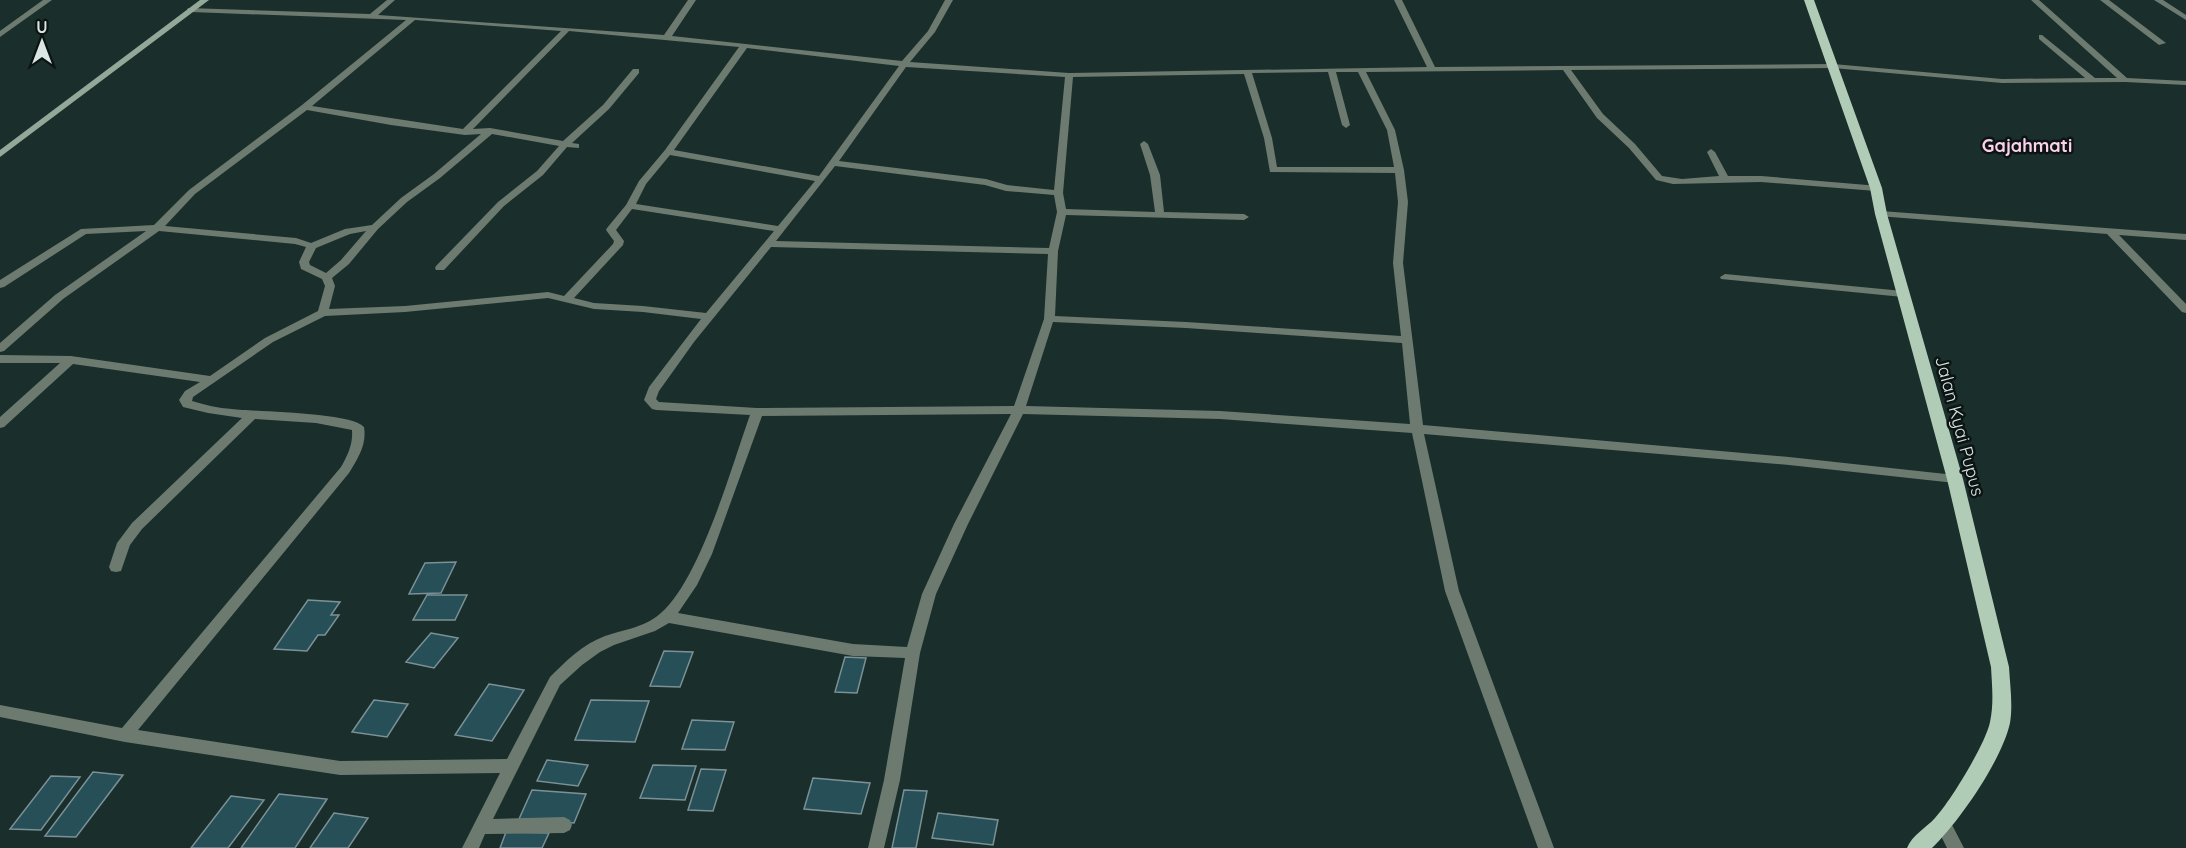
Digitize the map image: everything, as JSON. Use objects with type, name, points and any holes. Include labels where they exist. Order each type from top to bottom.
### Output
[{"type":"main road","points":[[0,153],[205,0]]},
{"type":"main road","name":"Jalan Kyai Pupus","points":[[1809,0],[1876,188],[1881,214],[1955,479],[2001,667],[2000,723],[1989,752],[1943,824],[1917,848]]},
{"type":"street","points":[[0,34],[48,0]]},
{"type":"street","points":[[371,17],[391,0]]},
{"type":"street","points":[[667,37],[692,0]]},
{"type":"street","points":[[949,0],[931,32],[904,64],[821,179],[653,390],[650,400],[656,406],[757,412],[1019,411],[1220,415],[1417,429],[1789,461],[1955,479]]},
{"type":"street","points":[[1398,0],[1432,69]]},
{"type":"street","points":[[2035,0],[2125,80]]},
{"type":"street","points":[[2104,0],[2162,43]]},
{"type":"street","points":[[2158,0],[2186,18]]},
{"type":"street","points":[[191,10],[413,18],[567,29],[745,45],[904,64],[1069,75],[1331,70],[1833,66],[2002,81],[2125,80],[2186,83]]},
{"type":"street","points":[[0,349],[59,297],[157,228],[192,192],[305,106],[413,18]]},
{"type":"street","points":[[465,132],[567,29]]},
{"type":"street","points":[[2042,37],[2094,81]]},
{"type":"street","points":[[566,300],[618,245],[619,241],[611,230],[630,206],[642,183],[668,152],[745,45]]},
{"type":"street","points":[[1565,68],[1600,116],[1632,146],[1659,178],[1665,181],[1761,179],[1876,188]]},
{"type":"street","points":[[1331,70],[1346,125]]},
{"type":"street","points":[[1361,70],[1391,130],[1399,171],[1403,202],[1398,263],[1417,429],[1452,591],[1546,848]]},
{"type":"street","points":[[440,267],[501,204],[540,173],[565,144],[606,107],[636,71]]},
{"type":"street","points":[[1248,73],[1268,138],[1273,170],[1399,171]]},
{"type":"street","points":[[876,848],[892,780],[913,653],[929,594],[961,524],[1019,411],[1049,319],[1053,251],[1062,212],[1058,193],[1069,75]]},
{"type":"street","points":[[305,106],[391,122],[465,132],[489,131],[576,146]]},
{"type":"street","points":[[327,277],[345,262],[375,227],[489,131]]},
{"type":"street","points":[[1144,144],[1155,175],[1160,215]]},
{"type":"street","points":[[668,152],[821,179]]},
{"type":"street","points":[[1712,152],[1725,179]]},
{"type":"street","points":[[833,163],[986,182],[1006,188],[1058,193]]},
{"type":"street","points":[[630,206],[781,229]]},
{"type":"street","points":[[1062,212],[1244,217]]},
{"type":"street","points":[[1881,214],[2186,237]]},
{"type":"street","points":[[0,285],[84,231],[157,228],[296,241],[312,246],[348,231],[375,227]]},
{"type":"street","points":[[2111,232],[2186,310]]},
{"type":"street","points":[[769,244],[1053,251]]},
{"type":"street","points":[[312,246],[304,262],[305,267],[327,277],[330,286],[323,313]]},
{"type":"street","points":[[1725,278],[1903,294]]},
{"type":"street","points":[[125,735],[345,470],[356,451],[360,436],[358,427],[341,422],[252,415],[187,404],[185,400],[189,394],[269,340],[323,313],[405,309],[548,295],[602,307],[643,309],[709,317]]},
{"type":"street","points":[[1049,319],[1186,325],[1408,340]]},
{"type":"street","points":[[0,359],[71,360],[212,380]]},
{"type":"street","points":[[0,424],[71,360]]},
{"type":"street","points":[[470,848],[555,681],[576,660],[601,644],[656,626],[677,609],[695,577],[757,412]]},
{"type":"street","points":[[116,567],[124,543],[137,526],[252,415]]},
{"type":"street","points":[[667,617],[853,650],[913,653]]},
{"type":"street","points":[[0,711],[125,735],[340,768],[513,766]]},
{"type":"street","points":[[1943,824],[1956,848]]},
{"type":"street","points":[[481,827],[564,825]]},
{"type":"building","points":[[456,562],[441,593],[409,594],[425,563]]},
{"type":"building","points":[[427,595],[467,595],[455,620],[413,620]]},
{"type":"building","points":[[308,600],[340,602],[331,615],[339,615],[325,635],[318,635],[307,651],[274,649]]},
{"type":"building","points":[[431,633],[458,638],[434,668],[406,662]]},
{"type":"building","points":[[664,651],[693,652],[680,687],[650,686]]},
{"type":"building","points":[[845,657],[866,658],[857,693],[835,692]]},
{"type":"building","points":[[489,684],[524,690],[492,741],[455,735]]},
{"type":"building","points":[[374,700],[408,704],[387,737],[352,732]]},
{"type":"building","points":[[591,700],[649,701],[635,742],[575,740]]},
{"type":"building","points":[[692,720],[734,722],[725,750],[682,749]]},
{"type":"building","points":[[547,760],[588,765],[578,786],[537,781]]},
{"type":"building","points":[[653,765],[696,766],[685,800],[640,798]]},
{"type":"building","points":[[701,769],[726,770],[713,811],[688,810]]},
{"type":"building","points":[[93,772],[123,775],[76,837],[45,836]]},
{"type":"building","points":[[51,776],[80,777],[41,830],[10,829]]},
{"type":"building","points":[[813,778],[870,783],[861,814],[804,809]]},
{"type":"building","points":[[532,790],[586,794],[574,823],[519,819]]},
{"type":"building","points":[[904,790],[927,791],[916,848],[892,848]]},
{"type":"building","points":[[279,794],[327,799],[295,848],[241,848]]},
{"type":"building","points":[[231,796],[264,800],[228,848],[191,848]]},
{"type":"building","points":[[334,813],[368,818],[348,848],[310,848]]},
{"type":"building","points":[[938,813],[998,820],[993,845],[932,838]]},
{"type":"building","points":[[506,832],[549,833],[542,848],[500,848]]},
{"type":"district","name":"Gajahmati","points":[[2027,145]]}]
